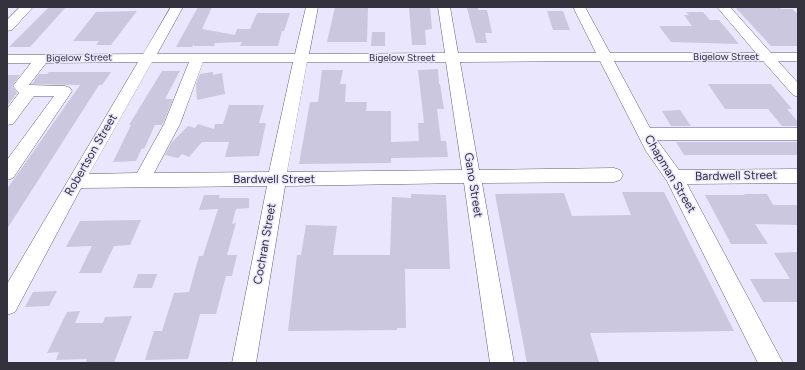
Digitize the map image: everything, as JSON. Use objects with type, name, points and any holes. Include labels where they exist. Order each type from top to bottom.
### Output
[{"type":"street","points":[[7,26],[27,7]]},
{"type":"street","name":"Robertson Street","points":[[7,305],[76,180],[177,7]]},
{"type":"street","name":"Cochran Street","points":[[244,363],[300,57],[312,7]]},
{"type":"street","name":"Gano Street","points":[[444,7],[502,363]]},
{"type":"street","name":"Chapman Street","points":[[579,7],[607,58],[654,151],[674,177],[771,363]]},
{"type":"street","points":[[723,7],[798,92]]},
{"type":"street","name":"Bigelow Street","points":[[7,59],[300,57],[798,57]]},
{"type":"street","points":[[142,180],[172,124],[198,58]]},
{"type":"street","points":[[7,120],[26,96],[28,83],[42,59]]},
{"type":"street","points":[[7,172],[65,91],[28,83]]},
{"type":"street","points":[[645,134],[798,134]]},
{"type":"street","name":"Bardwell Street","points":[[76,180],[614,175]]},
{"type":"street","name":"Bardwell Street","points":[[674,177],[798,176]]},
{"type":"building","points":[[49,7],[66,7],[30,47],[9,47]]},
{"type":"building","points":[[198,7],[212,7],[202,29],[235,35],[237,29],[250,29],[257,13],[290,13],[284,31],[282,31],[278,46],[240,46],[242,42],[215,43],[214,46],[194,46],[194,44],[192,47],[176,47]]},
{"type":"building","points":[[335,7],[368,7],[367,42],[327,42]]},
{"type":"building","points":[[409,7],[430,7],[432,29],[425,30],[426,45],[412,45]]},
{"type":"building","points":[[478,7],[478,10],[487,10],[492,33],[485,33],[487,43],[476,43],[467,8]]},
{"type":"building","points":[[735,7],[779,7],[781,9],[792,9],[798,14],[798,46],[771,46]]},
{"type":"building","points":[[137,11],[111,45],[96,45],[99,41],[73,41],[96,12]]},
{"type":"building","points":[[547,11],[563,11],[570,30],[553,30]]},
{"type":"building","points":[[686,12],[703,12],[710,20],[719,20],[739,44],[671,42],[659,26],[692,26],[684,15],[689,15]]},
{"type":"building","points":[[372,32],[385,32],[385,46],[371,46]]},
{"type":"building","points":[[438,69],[439,84],[444,109],[437,109],[441,141],[446,141],[448,157],[391,158],[391,163],[299,164],[310,102],[318,102],[322,70],[343,70],[340,84],[346,84],[345,102],[367,102],[366,111],[391,111],[391,142],[419,141],[418,123],[424,123],[418,70]]},
{"type":"building","points":[[162,71],[180,71],[165,99],[173,99],[162,125],[155,125],[144,149],[142,148],[136,161],[113,162],[131,125],[129,125]]},
{"type":"building","points":[[49,72],[111,72],[102,85],[99,85],[7,229],[7,189],[80,85],[32,84],[39,74],[47,74]]},
{"type":"building","points":[[213,72],[213,75],[222,73],[225,94],[197,100],[196,84],[200,74]]},
{"type":"building","points":[[7,75],[20,75],[12,86],[17,93],[7,106]]},
{"type":"building","points":[[708,84],[771,84],[792,109],[787,109],[798,122],[798,126],[782,126],[768,109],[725,109]]},
{"type":"building","points":[[229,105],[264,105],[259,123],[266,123],[259,156],[225,157],[229,142],[202,142],[189,157],[182,154],[178,158],[165,155],[172,142],[188,126],[195,128],[198,124],[214,129],[215,124],[223,124]]},
{"type":"building","points":[[680,110],[691,126],[671,126],[662,111]]},
{"type":"building","points":[[676,142],[798,142],[798,155],[684,155]]},
{"type":"building","points":[[622,192],[664,192],[734,331],[590,333],[599,362],[527,363],[495,194],[564,193],[572,216],[631,215]]},
{"type":"building","points":[[411,194],[446,195],[450,269],[405,269],[406,328],[397,328],[397,330],[288,331],[297,255],[301,255],[306,225],[337,226],[333,255],[390,255],[392,197],[411,198]]},
{"type":"building","points":[[744,194],[767,194],[773,205],[798,205],[798,225],[755,224],[768,244],[731,244],[705,195],[745,195]]},
{"type":"building","points":[[204,195],[220,195],[219,198],[249,198],[249,208],[236,209],[232,224],[236,223],[227,255],[237,255],[232,276],[226,276],[216,314],[200,314],[188,359],[145,360],[154,331],[162,331],[174,293],[189,292],[199,256],[203,256],[218,209],[199,210]]},
{"type":"building","points":[[141,220],[130,245],[114,246],[101,273],[79,273],[92,246],[66,247],[80,221]]},
{"type":"building","points":[[798,252],[798,302],[763,302],[750,279],[790,279],[774,253]]},
{"type":"building","points":[[138,274],[157,274],[152,288],[133,288]]},
{"type":"building","points":[[57,291],[49,306],[25,307],[33,292]]},
{"type":"building","points":[[80,311],[75,323],[103,323],[105,317],[132,316],[114,363],[86,363],[87,359],[56,360],[59,352],[47,353],[67,312]]}]
